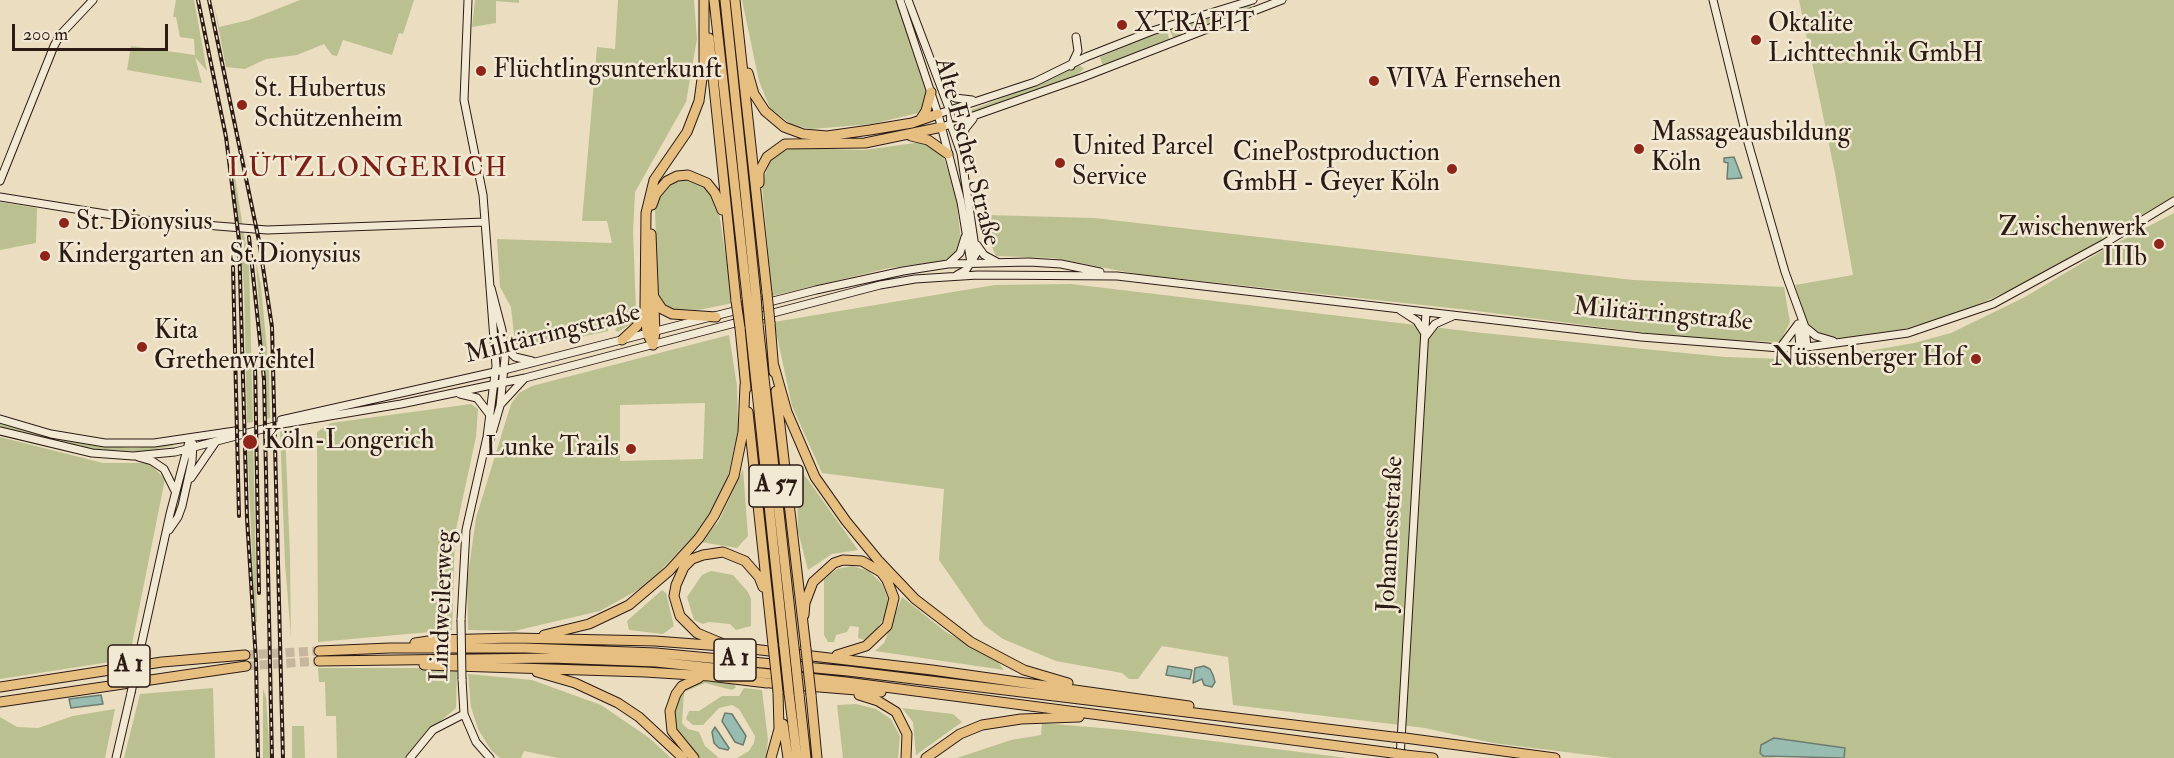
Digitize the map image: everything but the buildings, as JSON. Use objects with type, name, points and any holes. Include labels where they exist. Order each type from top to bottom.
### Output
[{"type":"highway","points":[[514,638],[564,631],[616,613],[644,594],[685,554],[714,516],[734,476],[743,432],[749,326],[736,301],[704,0]]},
{"type":"highway","points":[[653,345],[645,308],[647,202],[654,180],[687,132],[699,101],[704,64],[704,0]]},
{"type":"highway","name":"A 57","points":[[714,0],[751,296]]},
{"type":"highway","name":"A 57","points":[[724,0],[742,157],[751,296],[749,326],[789,647],[797,758]]},
{"type":"highway","points":[[735,0],[817,758]]},
{"type":"highway","points":[[739,31],[756,98],[765,111],[784,127],[803,134],[827,136],[918,121],[938,114]]},
{"type":"highway","points":[[918,121],[926,111],[931,92]]},
{"type":"highway","points":[[760,219],[759,172],[767,157],[780,146],[798,142],[855,144],[946,126]]},
{"type":"highway","points":[[909,135],[928,140],[948,154]]},
{"type":"highway","points":[[742,157],[760,219]]},
{"type":"highway","points":[[651,333],[654,297],[651,212],[654,199],[661,187],[677,176],[700,178],[716,193],[728,226]]},
{"type":"highway","points":[[654,297],[662,309],[672,314],[716,317]]},
{"type":"highway","points":[[622,339],[637,326],[645,308]]},
{"type":"highway","points":[[774,366],[787,412],[815,477],[846,521],[915,599],[971,642],[1024,670],[1114,695]]},
{"type":"highway","points":[[745,385],[772,645],[788,758]]},
{"type":"highway","points":[[735,647],[697,633],[680,616],[675,606],[675,585],[684,567],[692,559],[723,552],[745,561],[759,576],[769,614]]},
{"type":"highway","points":[[804,629],[809,590],[818,574],[834,563],[843,560],[872,564],[887,580],[894,598],[893,608],[881,633],[866,646],[849,653],[816,656]]},
{"type":"highway","points":[[390,648],[435,640],[514,638],[655,641],[735,647],[1114,695],[1281,719],[1285,723]]},
{"type":"highway","name":"A 1","points":[[319,651],[390,648],[525,648],[656,653],[848,671],[1393,736],[1555,758]]},
{"type":"highway","name":"A 1","points":[[0,687],[162,662],[245,655]]},
{"type":"highway","name":"A 1","points":[[320,661],[550,658],[656,662],[923,692],[1102,717],[1433,758]]},
{"type":"highway","points":[[365,659],[389,663],[710,675],[767,683]]},
{"type":"highway","name":"A 1","points":[[0,702],[42,694],[246,666]]},
{"type":"highway","points":[[496,667],[550,675],[598,692],[639,717],[683,758]]},
{"type":"highway","points":[[694,758],[677,740],[670,721],[673,701],[682,686],[696,678],[818,688],[923,692]]},
{"type":"highway","points":[[818,688],[871,698],[896,712],[908,734],[906,758]]},
{"type":"highway","points":[[771,758],[779,729],[778,692]]},
{"type":"highway","name":"A 57","points":[[794,693],[806,758]]},
{"type":"highway","points":[[926,758],[960,734],[982,725],[1021,719],[1102,717]]},
{"type":"highway","points":[[814,725],[822,758]]},
{"type":"main road","points":[[0,180],[54,46],[60,35],[93,0]]},
{"type":"main road","name":"Lindweilerweg","points":[[468,0],[464,102],[481,186],[495,371],[481,465],[466,530],[461,620],[462,679],[464,714],[476,742],[490,758]]},
{"type":"main road","name":"Alte Escher Straße","points":[[900,0],[938,114],[961,153],[975,239],[976,254],[971,263]]},
{"type":"main road","name":"Alte Escher Straße","points":[[908,0],[950,111],[946,126],[948,154],[966,230],[971,263]]},
{"type":"main road","points":[[938,114],[1035,82],[1152,31],[1253,0]]},
{"type":"main road","points":[[946,126],[1282,0]]},
{"type":"main road","points":[[1713,0],[1749,145],[1801,323],[1803,347]]},
{"type":"main road","points":[[1071,66],[1078,51],[1076,37]]},
{"type":"main road","points":[[940,86],[946,93],[958,99],[984,98]]},
{"type":"main road","points":[[961,153],[965,129],[974,117]]},
{"type":"main road","points":[[0,197],[142,220],[267,230],[484,222]]},
{"type":"main road","name":"Militärringstraße","points":[[0,419],[51,434],[105,443],[154,443],[230,432],[534,362],[859,280],[948,264],[971,263],[1061,264],[1117,276],[1641,337],[1780,348],[1803,347],[1908,333],[1993,304],[2105,243],[2174,201]]},
{"type":"main road","points":[[948,264],[960,253],[966,230]]},
{"type":"main road","points":[[975,239],[981,252],[999,262]]},
{"type":"main road","points":[[955,276],[971,263],[978,275]]},
{"type":"main road","name":"Militärringstraße","points":[[0,431],[64,448],[132,456],[186,450],[282,424],[452,394],[525,378],[860,290],[915,279],[978,275],[1117,276]]},
{"type":"main road","name":"Lindweilerweg","points":[[481,465],[500,406],[504,369],[504,345],[498,310],[490,286]]},
{"type":"main road","points":[[1398,308],[1417,321],[1424,336],[1435,324],[1455,315]]},
{"type":"main road","name":"Johannesstraße","points":[[1399,755],[1426,312]]},
{"type":"main road","points":[[1801,323],[1816,336],[1838,343]]},
{"type":"main road","points":[[1780,348],[1801,323]]},
{"type":"main road","points":[[504,345],[515,357],[534,362]]},
{"type":"main road","points":[[500,406],[525,378]]},
{"type":"main road","points":[[452,394],[477,398],[490,415]]},
{"type":"main road","points":[[167,532],[178,518],[188,483],[195,448],[190,438]]},
{"type":"main road","points":[[116,758],[190,438]]},
{"type":"main road","points":[[188,483],[203,457],[217,441]]},
{"type":"main road","points":[[132,456],[152,461],[164,470],[176,491]]},
{"type":"main road","points":[[410,758],[433,730],[464,714]]},
{"type":"green space","points":[[176,0],[194,0],[207,71],[195,57],[202,83],[127,70],[131,46],[195,55],[194,39],[180,37],[176,17],[173,17]]},
{"type":"green space","points":[[213,0],[219,27],[249,20],[300,0],[414,0],[403,34],[399,33],[392,55],[343,40],[337,56],[332,55],[324,44],[297,55],[266,59],[245,69],[226,67]]},
{"type":"green space","points":[[475,0],[519,0],[519,3],[496,1],[496,23],[472,27]]},
{"type":"green space","points":[[618,0],[694,0],[697,39],[686,102],[635,192],[633,232],[636,311],[632,323],[618,332],[615,330],[626,318],[625,312],[624,317],[607,318],[608,331],[526,349],[515,343],[511,307],[500,287],[497,239],[612,243],[607,221],[582,221],[597,47],[615,49]]},
{"type":"green space","points":[[742,0],[896,0],[926,93],[924,106],[918,113],[872,124],[811,129],[792,125],[770,108],[759,81]]},
{"type":"green space","points":[[1799,0],[2174,0],[2174,197],[2063,265],[1967,310],[1896,332],[1839,338],[1816,334],[1807,322],[1795,285],[1853,275],[1835,173]]},
{"type":"green space","points":[[1250,4],[1252,9],[1174,40],[1169,28]]},
{"type":"green space","points":[[1166,29],[1170,41],[1103,66],[1100,57]]},
{"type":"green space","points":[[1079,65],[1084,69],[1077,75],[962,119],[961,114],[1053,78]]},
{"type":"green space","points":[[929,143],[943,155],[956,197],[961,241],[955,254],[943,261],[889,268],[772,296],[762,185],[770,160],[779,153],[792,148],[864,150]]},
{"type":"green space","points":[[232,159],[249,265],[253,422],[247,423],[244,288]]},
{"type":"green space","points":[[684,178],[707,187],[718,206],[733,303],[698,310],[676,309],[675,312],[669,311],[658,298],[655,210],[658,198],[669,183]]},
{"type":"green space","points":[[0,202],[37,208],[36,243],[0,250]]},
{"type":"green space","points":[[2174,213],[2174,758],[1844,758],[1845,748],[1774,738],[1761,746],[1763,756],[1777,758],[1613,758],[1493,743],[1425,728],[1233,705],[1228,657],[1162,646],[1138,679],[1129,679],[1122,673],[1056,661],[1003,639],[984,625],[939,560],[944,489],[822,473],[792,406],[774,322],[995,285],[1071,284],[1483,333],[1725,357],[1784,359],[1868,351],[1914,343],[1951,333],[2025,297],[2107,248]]},
{"type":"green space","points":[[987,215],[1094,218],[1633,280],[1784,287],[1790,322],[1780,342],[1685,338],[1469,310],[1137,274],[1053,258],[996,256],[988,237]]},
{"type":"green space","points":[[256,262],[261,286],[269,370],[270,418],[267,419]]},
{"type":"green space","points":[[729,335],[737,386],[738,431],[728,476],[712,513],[700,529],[647,585],[600,611],[514,631],[468,630],[467,582],[476,518],[511,404],[519,393],[532,386]],"holes":[[[705,403],[703,459],[620,461],[620,405]]]},
{"type":"green space","points":[[471,404],[478,409],[476,437],[455,534],[452,630],[318,642],[317,432],[331,423]]},
{"type":"green space","points":[[0,423],[51,438],[93,445],[133,448],[173,444],[173,446],[140,452],[92,449],[54,443],[0,427]]},
{"type":"green space","points":[[285,428],[291,638],[285,563],[280,429]]},
{"type":"green space","points":[[253,436],[257,622],[255,622],[247,437]]},
{"type":"green space","points":[[0,437],[103,463],[149,463],[165,479],[129,659],[0,679]]},
{"type":"green space","points":[[743,469],[748,536],[737,548],[701,542],[719,521]]},
{"type":"green space","points":[[801,470],[858,550],[832,554],[808,570],[798,531],[797,492]]},
{"type":"green space","points":[[852,566],[869,571],[882,584],[888,599],[885,616],[877,629],[864,640],[858,638],[859,627],[850,626],[847,632],[836,635],[834,642],[828,642],[824,635],[824,579],[837,569]]},
{"type":"green space","points":[[711,571],[733,575],[748,592],[751,599],[751,626],[736,630],[730,624],[708,622],[703,624],[694,620],[687,597],[702,575]]},
{"type":"green space","points":[[662,590],[666,593],[674,626],[663,634],[629,630],[627,621]]},
{"type":"green space","points":[[902,597],[946,632],[998,662],[1004,670],[875,651],[884,643]]},
{"type":"green space","points":[[318,668],[457,668],[456,708],[424,735],[407,758],[337,758],[336,716],[326,716],[325,682],[319,682]]},
{"type":"green space","points":[[468,674],[532,680],[601,705],[648,737],[671,758],[558,758],[524,751],[521,758],[500,758],[491,750],[478,729],[471,707]]},
{"type":"green space","points":[[704,681],[734,684],[736,687],[732,690],[705,683],[684,692],[682,723],[688,729],[699,732],[705,746],[719,758],[700,758],[676,727],[674,710],[681,693],[694,683]]},
{"type":"green space","points":[[213,688],[215,758],[124,758],[140,694]]},
{"type":"green space","points":[[744,688],[762,690],[768,740],[766,758],[737,758],[749,751],[755,736],[739,709],[732,705],[719,708],[703,725],[693,725],[686,719],[689,711],[699,711],[722,696],[739,696]]},
{"type":"green space","points":[[263,689],[266,697],[270,758],[263,758]]},
{"type":"green space","points":[[856,704],[876,709],[891,719],[900,736],[898,758],[843,758],[837,705]]},
{"type":"green space","points":[[902,708],[953,714],[962,722],[916,755],[913,722]]},
{"type":"green space","points":[[115,709],[105,758],[0,758],[0,717],[17,727],[38,728],[73,716]]},
{"type":"green space","points":[[1042,723],[1125,730],[1347,758],[957,758],[1011,740],[1041,735]]},
{"type":"green space","points":[[292,726],[304,726],[305,758],[292,758]]},
{"type":"water","points":[[1734,157],[1742,178],[1727,179],[1728,163],[1724,162],[1724,158]]},
{"type":"water","points":[[1168,666],[1192,670],[1190,679],[1166,675]]},
{"type":"water","points":[[1204,666],[1210,669],[1213,675],[1215,682],[1212,687],[1204,685],[1202,679],[1193,683],[1195,668]]},
{"type":"water","points":[[101,695],[103,704],[71,708],[69,699]]},
{"type":"water","points":[[725,713],[732,714],[746,736],[743,745],[735,742],[722,721]]},
{"type":"water","points":[[715,727],[729,748],[728,750],[719,748],[714,743],[712,732]]},
{"type":"water","points":[[1774,738],[1845,748],[1844,758],[1763,756],[1760,753],[1761,745]]},
{"type":"tunnel","points":[[245,655],[319,651]]},
{"type":"tunnel","points":[[246,666],[319,661]]},
{"type":"railway","points":[[198,0],[226,137],[239,240],[247,518],[256,661],[258,758]]},
{"type":"railway","points":[[209,0],[259,241],[272,327],[283,758]]},
{"type":"railway","points":[[249,237],[264,379],[272,758]]},
{"type":"railway","points":[[233,267],[239,516]]},
{"type":"railway","points":[[255,362],[259,593]]},
{"type":"place","name":"XTRAFIT","points":[[1122,25]]},
{"type":"place","name":"Oktalite Lichttechnik GmbH","points":[[1756,40]]},
{"type":"place","name":"Flüchtlingsunterkunft","points":[[481,71]]},
{"type":"place","name":"VIVA Fernsehen","points":[[1374,81]]},
{"type":"place","name":"St. Hubertus Schützenheim","points":[[242,105]]},
{"type":"place","name":"Massageausbildung Köln","points":[[1639,149]]},
{"type":"place","name":"United Parcel Service","points":[[1060,163]]},
{"type":"place","name":"CinePostproduction GmbH - Geyer Köln","points":[[1452,169]]},
{"type":"place","name":"St. Dionysius","points":[[64,223]]},
{"type":"place","name":"Zwischenwerk IIIb","points":[[2159,244]]},
{"type":"place","name":"Kindergarten an St.Dionysius","points":[[45,256]]},
{"type":"place","name":"Kita Grethenwichtel","points":[[142,347]]},
{"type":"place","name":"Nüssenberger Hof","points":[[1976,359]]},
{"type":"place","name":"Köln-Longerich","points":[[250,442]]},
{"type":"place","name":"Lunke Trails","points":[[631,449]]},
{"type":"district","name":"LÜTZLONGERICH","points":[[368,170]]}]
